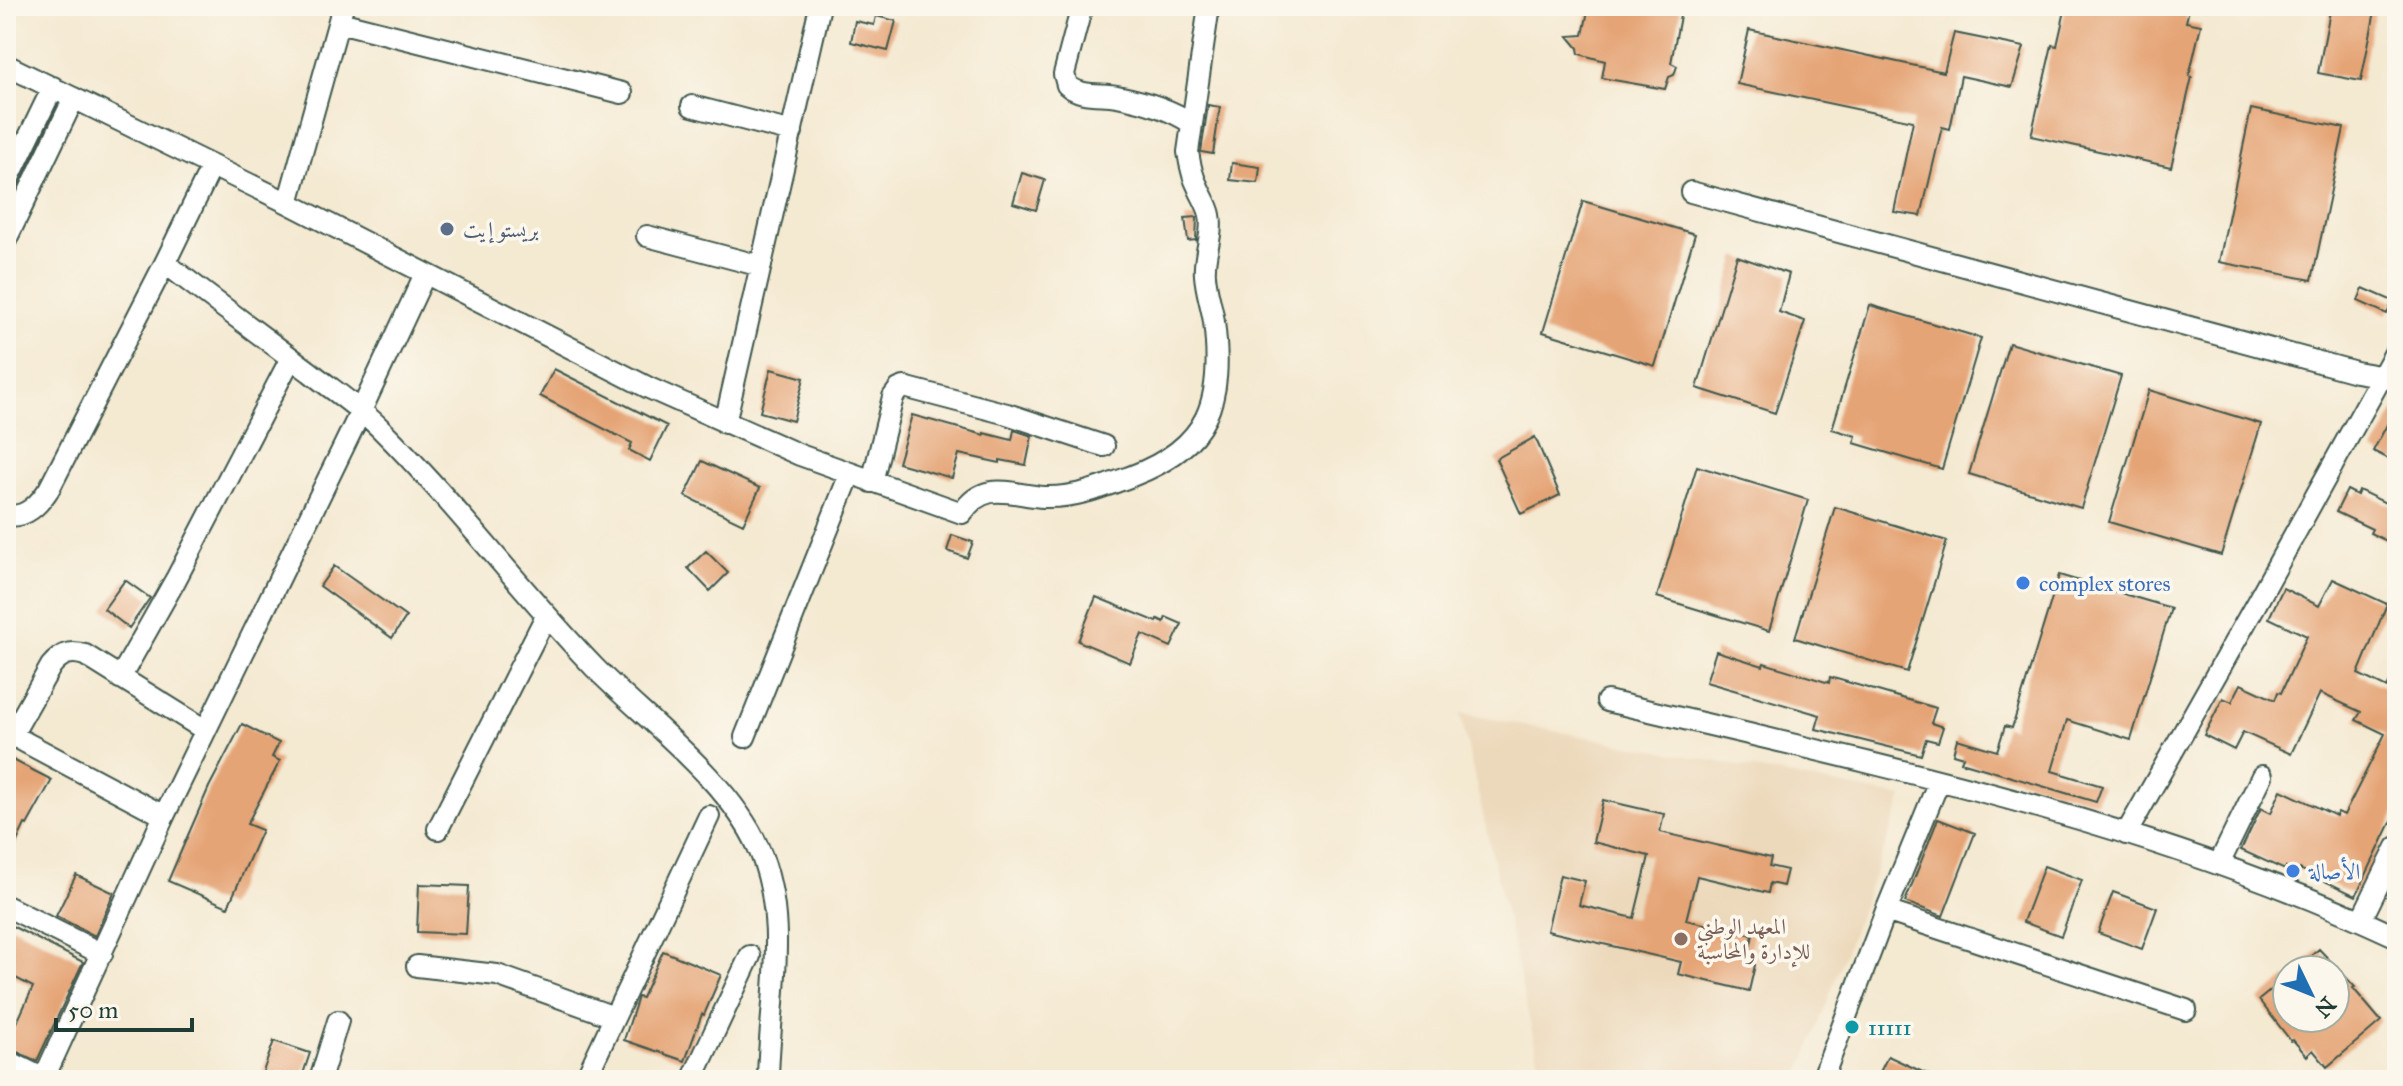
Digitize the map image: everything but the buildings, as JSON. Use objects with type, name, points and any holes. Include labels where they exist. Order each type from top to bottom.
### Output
[{"type":"street","points":[[725,423],[820,6]]},
{"type":"street","points":[[1082,6],[1064,74],[1067,85],[1075,92],[1117,96],[1172,111],[1191,123]]},
{"type":"street","points":[[6,65],[288,203],[635,381],[725,423],[850,474],[962,513],[979,496],[995,491],[1054,497],[1096,490],[1156,467],[1190,443],[1207,417],[1213,401],[1217,367],[1214,321],[1204,265],[1211,222],[1190,166],[1188,152],[1209,6]]},
{"type":"street","points":[[288,203],[341,14],[622,93]]},
{"type":"street","points":[[6,184],[53,87]]},
{"type":"street","points":[[6,238],[74,98]]},
{"type":"street","points":[[692,106],[792,132]]},
{"type":"street","points":[[6,515],[15,517],[28,512],[40,503],[49,489],[212,166]]},
{"type":"street","points":[[1691,192],[2356,372],[2390,378]]},
{"type":"street","points":[[647,236],[761,266]]},
{"type":"street","points":[[165,263],[380,428],[546,616],[716,785],[738,812],[757,845],[769,877],[775,910],[768,1080]]},
{"type":"street","points":[[6,1060],[44,1080],[164,816],[425,274]]},
{"type":"street","points":[[2126,834],[2390,378],[2397,349]]},
{"type":"street","points":[[120,678],[170,590],[291,358]]},
{"type":"street","points":[[872,482],[893,397],[904,387],[1007,414],[1104,446]]},
{"type":"street","points":[[745,737],[850,474]]},
{"type":"street","points":[[438,829],[546,616]]},
{"type":"street","points":[[164,816],[9,733],[58,658],[76,652],[205,730]]},
{"type":"street","points":[[1607,701],[1939,781],[2126,834],[2219,864],[2397,937]]},
{"type":"street","points":[[2219,864],[2262,776]]},
{"type":"street","points":[[1822,1080],[1939,781]]},
{"type":"street","points":[[585,1080],[709,816]]},
{"type":"street","points":[[2361,920],[2397,847]]},
{"type":"street","points":[[6,906],[102,954]]},
{"type":"street","points":[[1886,911],[2186,1010]]},
{"type":"street","points":[[692,1080],[750,956]]},
{"type":"street","points":[[417,966],[497,975],[614,1017]]},
{"type":"street","points":[[320,1080],[338,1021]]},
{"type":"shaded area","name":"المعهد الوطني للإدارة والمحاسبة","points":[[1460,713],[1903,797],[1798,1080],[1543,1080]]},
{"type":"place","name":"بريستو إيت","points":[[447,229]]},
{"type":"place","name":"complex stores","points":[[2023,583]]},
{"type":"place","name":"الأصالة","points":[[2293,871]]},
{"type":"place","name":"المعهد الوطني للإدارة والمحاسبة","points":[[1681,939]]},
{"type":"place","name":"11111","points":[[1852,1027]]}]
